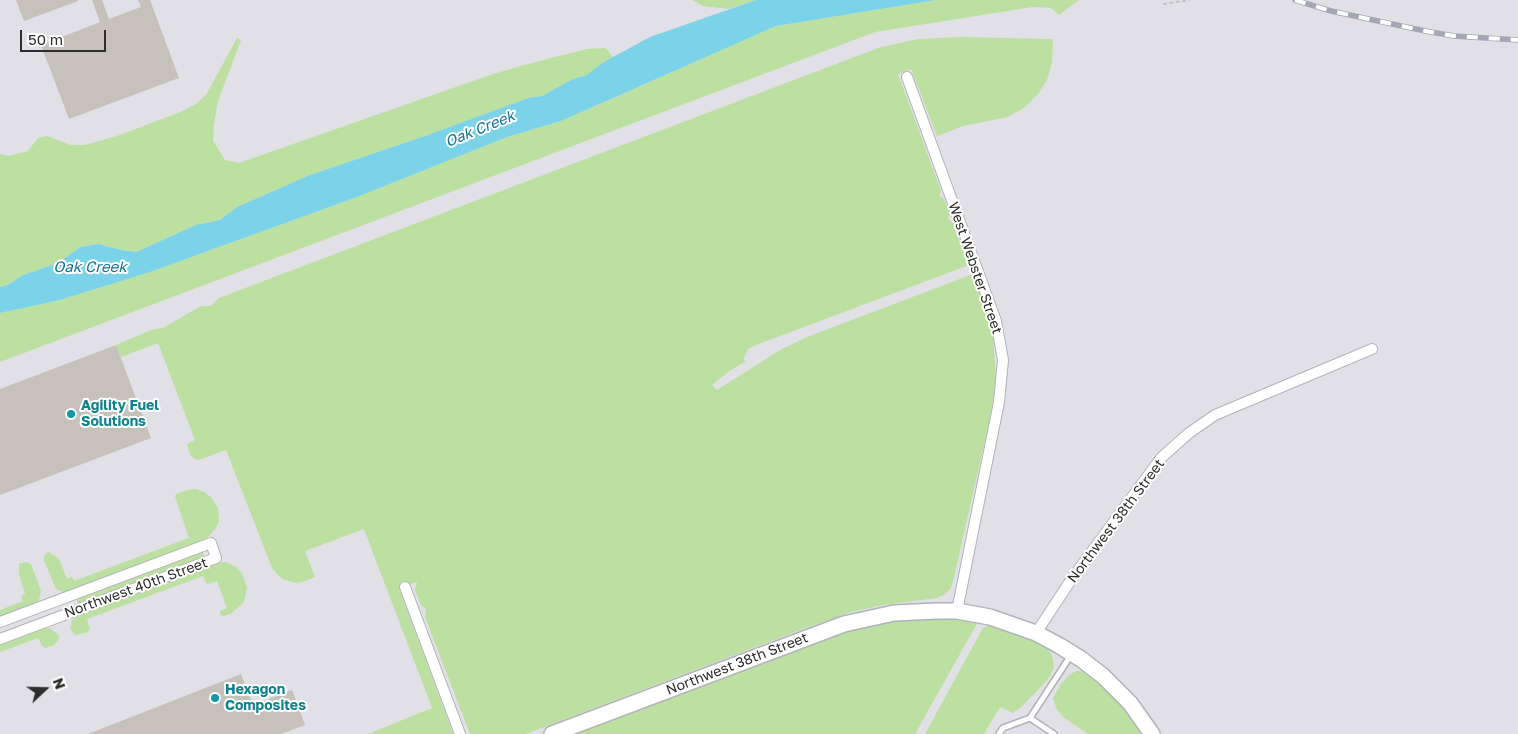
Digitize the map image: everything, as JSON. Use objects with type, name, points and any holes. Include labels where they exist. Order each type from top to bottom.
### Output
[{"type":"main road","name":"Northwest 38th Street","points":[[552,734],[844,624],[894,613],[916,611],[956,611],[990,616],[1036,633],[1073,653],[1103,676],[1120,692],[1152,734]]},
{"type":"street","name":"West Webster Street","points":[[907,77],[996,321],[1003,360],[999,402],[956,611]]},
{"type":"street","name":"Northwest 38th Street","points":[[1036,633],[1073,578],[1162,458],[1189,433],[1215,415],[1372,349]]},
{"type":"street","name":"Northwest 40th Street","points":[[0,622],[211,543],[216,558],[0,639]]},
{"type":"street","points":[[405,587],[460,734]]},
{"type":"lane","points":[[999,734],[1003,728],[1030,718],[1073,653]]},
{"type":"lane","points":[[1030,718],[1054,734]]},
{"type":"path","points":[[1162,4],[1190,0]]},
{"type":"shaded area","points":[[0,0],[1518,0],[1518,734],[0,734]]},
{"type":"green space","points":[[692,0],[756,0],[728,9],[703,6]]},
{"type":"green space","points":[[936,0],[1079,0],[1059,15],[1051,8],[1033,7],[875,32],[0,362],[0,313],[60,300],[150,272],[357,197],[507,137],[561,121],[776,26]]},
{"type":"green space","points":[[961,37],[1053,39],[1052,62],[1047,80],[1038,94],[1025,107],[1008,117],[963,126],[937,136],[911,69],[898,74],[941,191],[939,196],[944,199],[950,214],[948,219],[952,222],[969,265],[756,345],[748,349],[743,360],[746,361],[712,385],[717,390],[780,350],[807,337],[973,274],[986,308],[993,334],[996,382],[990,418],[951,588],[937,598],[883,605],[851,612],[526,734],[470,734],[425,617],[426,609],[421,605],[415,590],[417,582],[401,587],[400,591],[453,734],[368,734],[432,708],[364,529],[305,551],[315,577],[295,583],[282,579],[272,568],[226,450],[199,460],[190,455],[187,444],[195,440],[158,343],[121,357],[116,345],[151,330],[163,328],[201,306],[211,306],[219,298],[881,47],[919,39]]},
{"type":"green space","points":[[237,38],[241,40],[218,101],[213,141],[225,160],[239,163],[493,74],[587,49],[606,48],[613,57],[587,75],[573,79],[542,96],[528,98],[428,135],[310,175],[237,207],[220,220],[196,225],[136,252],[99,244],[80,247],[60,262],[21,276],[8,285],[0,287],[0,154],[9,156],[28,151],[38,138],[47,136],[71,145],[85,145],[120,135],[183,111],[196,104],[206,95]]},
{"type":"green space","points":[[195,489],[211,497],[218,508],[219,521],[209,536],[66,593],[56,589],[43,558],[46,553],[49,552],[59,559],[67,579],[72,577],[74,581],[189,538],[175,496],[187,490]]},
{"type":"green space","points":[[202,550],[205,558],[79,606],[76,598]]},
{"type":"green space","points":[[26,562],[31,564],[41,591],[39,600],[37,603],[0,618],[0,610],[23,601],[21,596],[25,594],[19,575],[19,564]]},
{"type":"green space","points":[[226,562],[236,567],[242,573],[247,588],[244,602],[232,613],[224,616],[220,615],[220,611],[227,608],[217,581],[207,584],[203,576],[87,619],[90,629],[86,633],[75,635],[70,629],[72,620],[78,614],[215,563]]},
{"type":"green space","points":[[924,615],[979,620],[915,734],[569,734],[859,625]]},
{"type":"green space","points":[[995,624],[1004,625],[1041,644],[1050,652],[1054,667],[1050,676],[1013,713],[1000,707],[984,734],[925,734],[983,628]]},
{"type":"green space","points":[[43,628],[49,628],[58,634],[59,639],[54,645],[46,648],[43,647],[38,638],[0,652],[0,644]]},
{"type":"green space","points":[[1076,671],[1082,671],[1094,679],[1101,679],[1146,734],[1088,734],[1063,717],[1057,710],[1053,698],[1061,684],[1069,675]]},
{"type":"water","name":"Oak Creek","points":[[756,0],[936,0],[776,26],[561,121],[507,137],[357,197],[150,272],[60,300],[0,313],[0,287],[8,285],[21,276],[60,262],[80,247],[99,244],[136,252],[196,225],[220,220],[237,207],[310,175],[428,135],[528,98],[542,96],[573,79],[587,75],[602,63],[650,37]]},
{"type":"building","points":[[16,0],[78,0],[78,1],[24,21]]},
{"type":"building","points":[[92,0],[102,0],[109,19],[141,7],[138,0],[150,0],[179,78],[69,119],[41,45],[100,22]]},
{"type":"building","name":"Agility Fuel Solutions","points":[[116,345],[151,438],[0,495],[0,389]]},
{"type":"building","name":"Hexagon Composites","points":[[241,674],[253,705],[292,690],[305,725],[281,734],[88,734]]},
{"type":"railway","points":[[1295,0],[1331,11],[1425,31],[1454,36],[1518,40]]},
{"type":"place","name":"Agility Fuel Solutions","points":[[71,414]]},
{"type":"place","name":"Hexagon Composites","points":[[215,698]]}]
